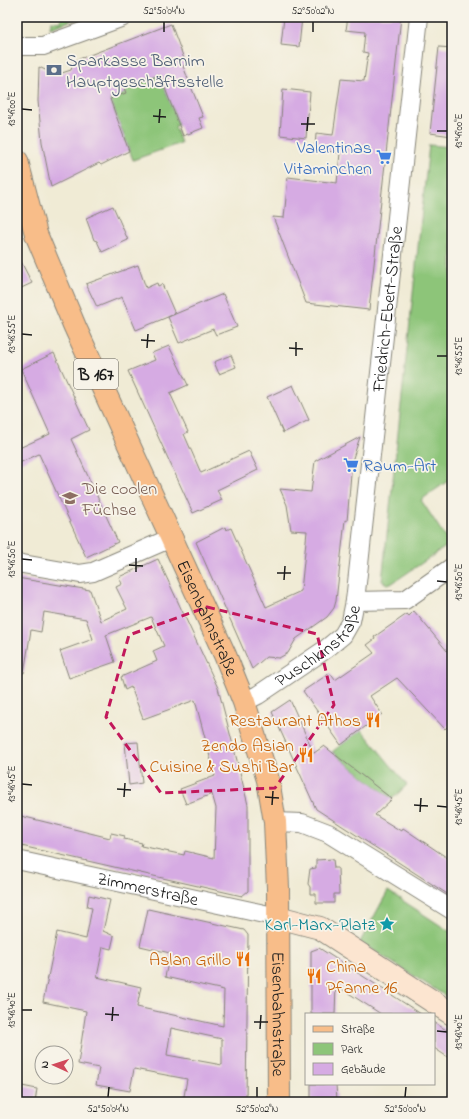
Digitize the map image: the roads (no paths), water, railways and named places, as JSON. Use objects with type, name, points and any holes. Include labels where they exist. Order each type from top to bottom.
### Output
[{"type":"main road","name":"Eisenbahnstraße","points":[[17,161],[36,234],[75,327],[223,649],[244,702],[268,780],[276,822],[279,1102]]},
{"type":"main road","points":[[278,917],[320,928],[452,1014]]},
{"type":"street","points":[[17,46],[43,46],[123,17]]},
{"type":"street","name":"Friedrich-Ebert-Straße","points":[[355,601],[419,17]]},
{"type":"street","points":[[17,563],[80,574],[93,572],[171,538]]},
{"type":"street","name":"Puschkinstraße","points":[[244,702],[258,695],[326,649],[343,635],[351,622],[355,601],[405,600],[452,568]]},
{"type":"street","points":[[276,822],[302,823],[328,833],[452,910]]},
{"type":"street","name":"Zimmerstraße","points":[[17,860],[278,917]]},
{"type":"place","name":"Sparkasse Barnim Hauptgeschäftsstelle","points":[[54,70]]},
{"type":"place","name":"Valentinas Vitaminchen","points":[[384,157]]},
{"type":"place","name":"Raum-Art","points":[[351,465]]},
{"type":"place","name":"Die coolen Füchse","points":[[70,498]]},
{"type":"place","name":"Restaurant Athos","points":[[373,720]]},
{"type":"place","name":"Zendo Asian Cuisine & Sushi Bar","points":[[306,755]]},
{"type":"place","name":"Karl-Marx-Platz","points":[[387,924]]},
{"type":"place","name":"Aslan Grillo","points":[[243,959]]},
{"type":"place","name":"China Pfanne 16","points":[[314,976]]}]
